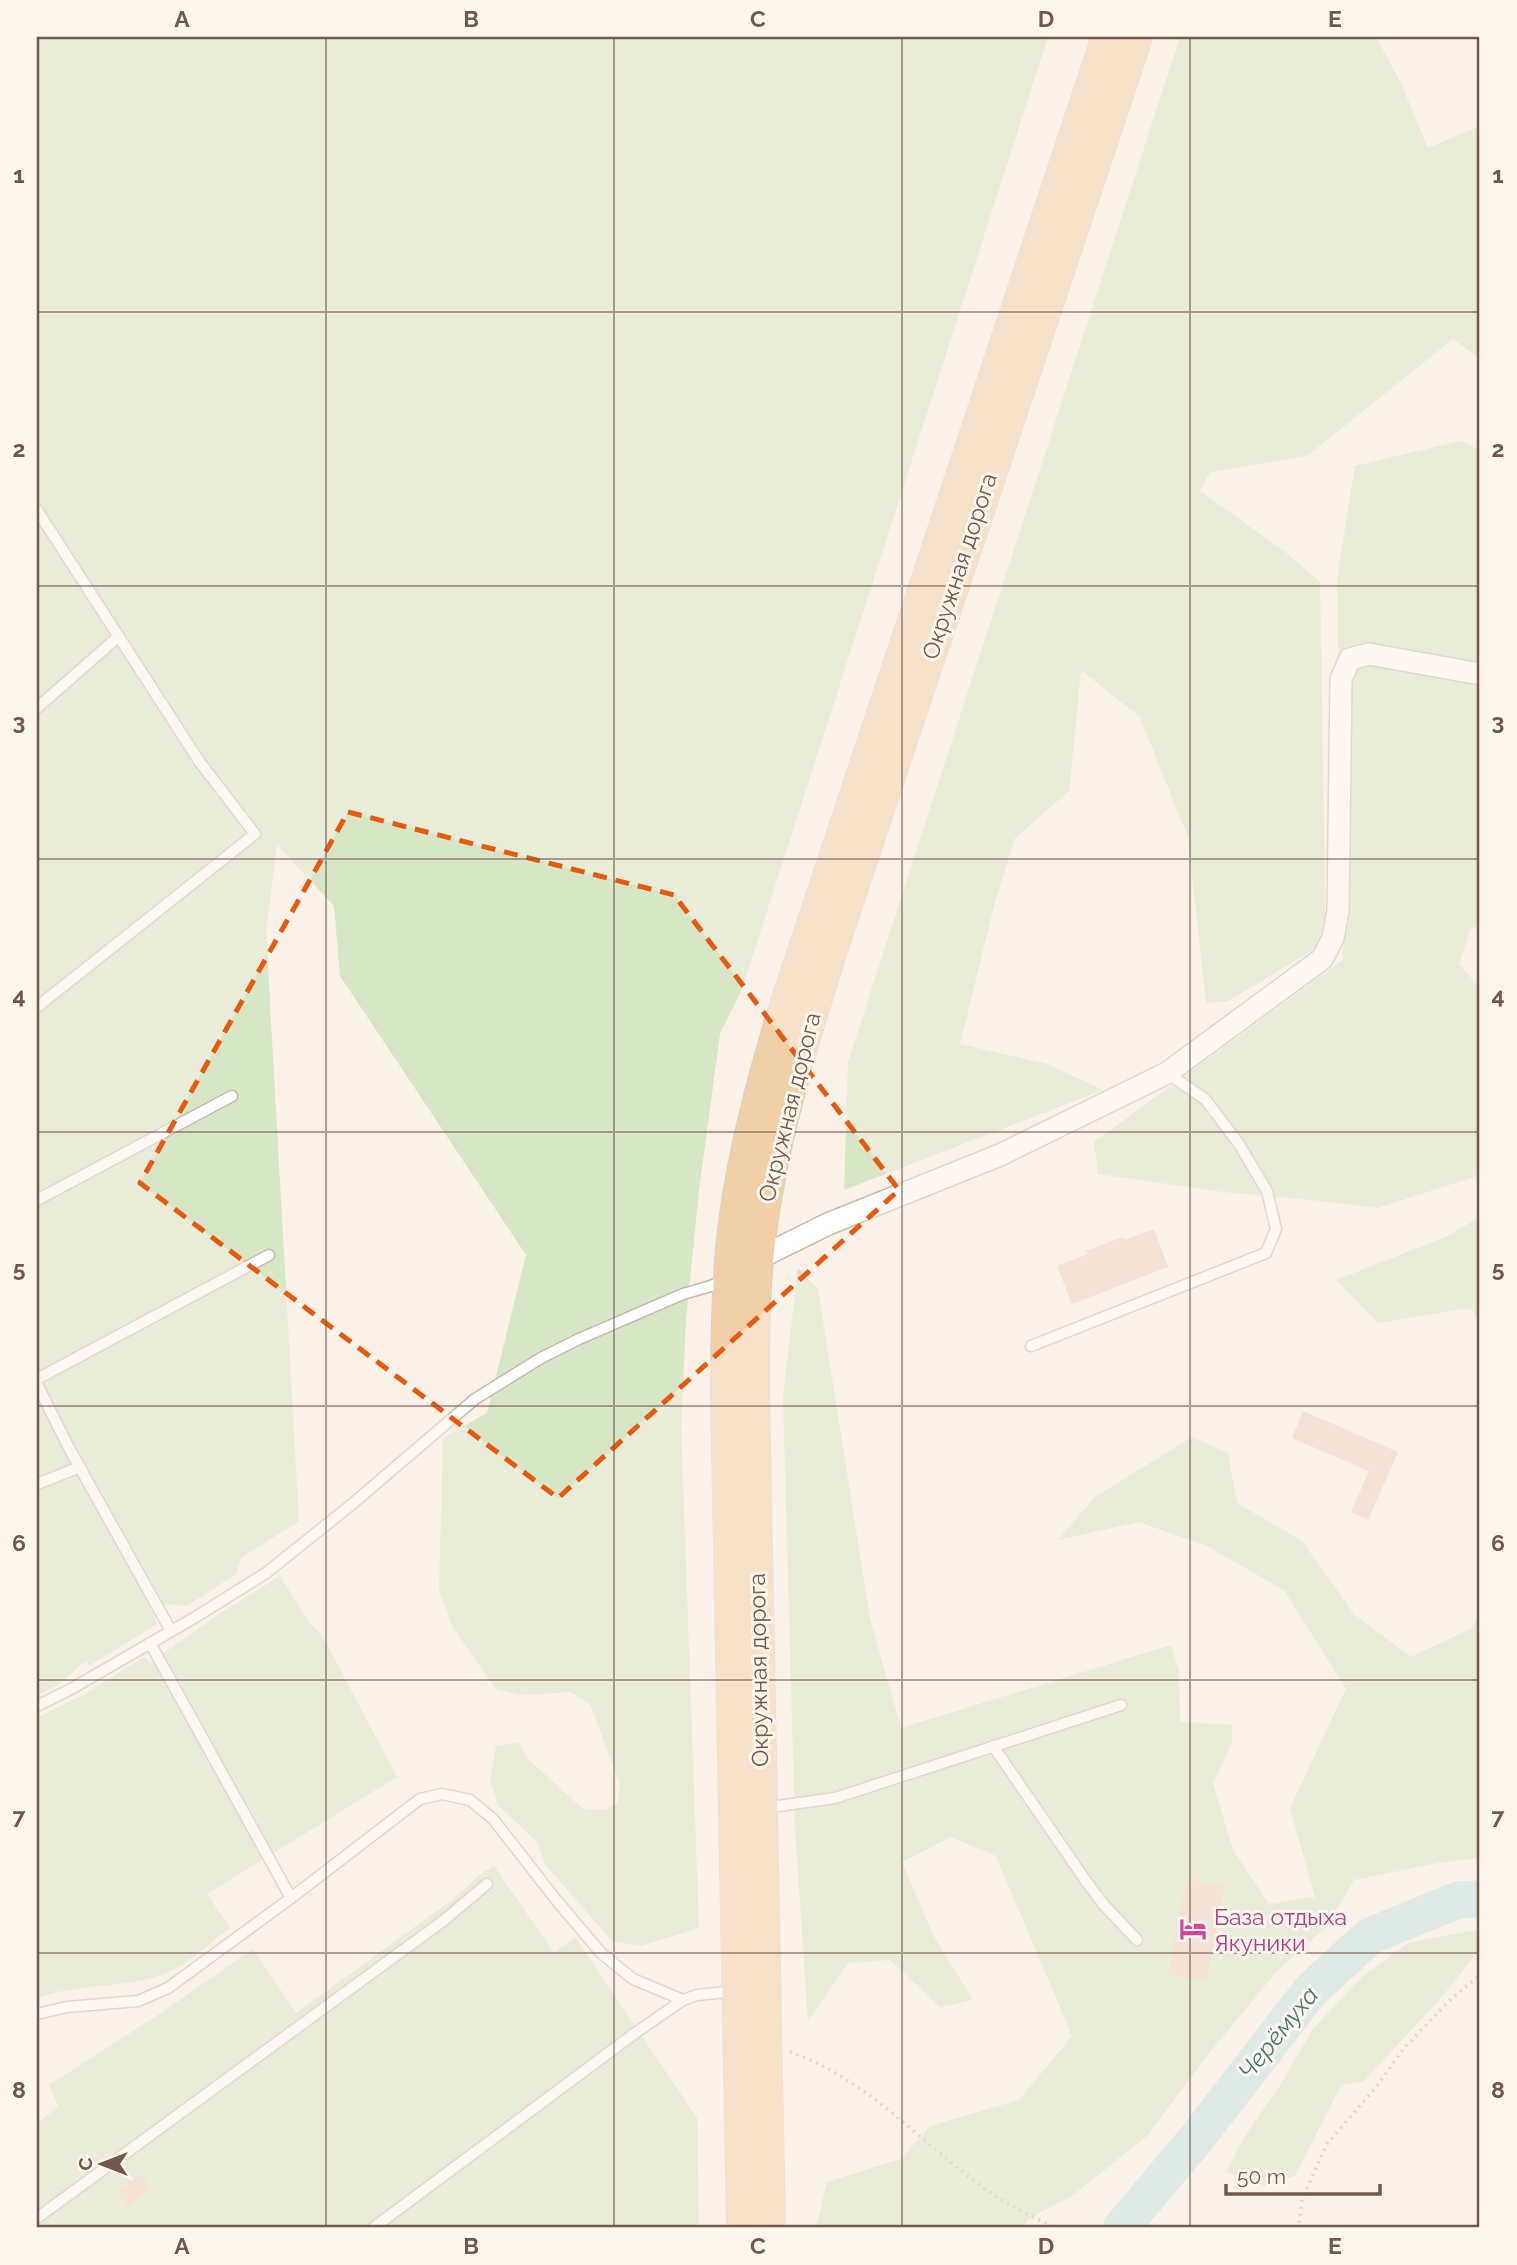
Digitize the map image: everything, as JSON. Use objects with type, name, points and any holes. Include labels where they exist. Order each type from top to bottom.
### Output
[{"type":"main road","name":"Окружная дорога","points":[[743,2228],[727,1339],[732,1246],[748,1147],[776,1037],[1108,37]]},
{"type":"main road","name":"Окружная дорога","points":[[769,2228],[753,1393],[757,1258],[765,1199],[795,1067],[811,1011],[1136,37]]},
{"type":"street","points":[[730,1276],[757,1258],[828,1224],[1000,1155],[1167,1073],[1322,959],[1333,938],[1338,911],[1341,679],[1350,659],[1369,654],[1480,674]]},
{"type":"lane","points":[[37,510],[199,761],[255,834],[37,1007]]},
{"type":"lane","points":[[37,708],[119,636]]},
{"type":"lane","points":[[1031,1346],[1266,1253],[1276,1229],[1267,1191],[1239,1144],[1205,1099],[1167,1073]]},
{"type":"lane","points":[[37,1200],[232,1096]]},
{"type":"lane","points":[[37,1379],[269,1255]]},
{"type":"lane","points":[[37,1706],[171,1631],[266,1573],[475,1399],[541,1358],[661,1303],[730,1276]]},
{"type":"lane","points":[[37,1384],[171,1631]]},
{"type":"lane","points":[[37,1485],[80,1467]]},
{"type":"lane","points":[[150,1643],[291,1898]]},
{"type":"lane","points":[[761,1809],[835,1798],[1121,1705]]},
{"type":"lane","points":[[993,1746],[1086,1881],[1137,1940]]},
{"type":"lane","points":[[37,2014],[67,2007],[138,2001],[168,1988],[420,1799],[442,1794],[470,1800],[493,1819],[601,1952],[632,1979],[683,2000]]},
{"type":"lane","points":[[37,2218],[443,1922],[487,1884]]},
{"type":"lane","points":[[373,2228],[683,2000],[697,1995],[739,1991]]},
{"type":"path","points":[[1303,2228],[1299,2224],[1302,2199],[1327,2144],[1377,2086],[1404,2048],[1451,1999],[1480,1975]]},
{"type":"path","points":[[765,2044],[812,2060],[855,2084],[996,2196],[1056,2228]]},
{"type":"highlighted area","points":[[348,812],[674,895],[899,1190],[558,1498],[140,1183]]},
{"type":"green space","points":[[37,37],[1048,37],[741,992],[720,1034],[699,1190],[686,1320],[681,1425],[699,1928],[641,1946],[612,1941],[544,1863],[538,1843],[498,1805],[490,1780],[496,1746],[518,1743],[529,1760],[583,1809],[606,1810],[618,1802],[620,1784],[590,1704],[571,1692],[520,1695],[496,1689],[452,1626],[439,1590],[443,1438],[487,1413],[526,1255],[340,976],[334,906],[277,845],[266,932],[299,1521],[241,1558],[236,1574],[187,1606],[166,1604],[152,1611],[157,1624],[89,1666],[87,1662],[80,1665],[64,1681],[37,1696]]},
{"type":"green space","points":[[1180,37],[1376,37],[1400,81],[1428,148],[1480,126],[1480,359],[1453,339],[1307,456],[1210,472],[1200,491],[1284,551],[1320,582],[1326,942],[1228,1001],[1206,1003],[1188,837],[1140,717],[1081,670],[1069,791],[1015,838],[996,898],[960,1044],[1047,1064],[1103,1090],[844,1190],[848,1062]]},
{"type":"green space","points":[[1460,441],[1480,450],[1480,924],[1470,930],[1459,964],[1480,988],[1480,1171],[1474,1177],[1378,1208],[1223,1192],[1098,1174],[1094,1142],[1343,960],[1337,579],[1355,466]]},
{"type":"green space","points":[[1480,1217],[1480,1321],[1470,1308],[1378,1323],[1336,1280],[1448,1236]]},
{"type":"green space","points":[[798,1268],[818,1289],[870,1619],[901,1728],[1171,1645],[1179,1670],[1180,1722],[1232,1725],[1232,1743],[1213,1783],[1233,1850],[1269,1904],[1315,1897],[1290,1808],[1346,1689],[1284,1590],[1207,1546],[1139,1522],[1058,1540],[1095,1497],[1192,1437],[1228,1453],[1237,1503],[1302,1541],[1354,1614],[1411,1657],[1470,1629],[1480,1617],[1480,1858],[1443,1862],[1354,1880],[1326,1927],[1277,1971],[1210,2052],[1147,2136],[1072,2196],[1029,2218],[1023,2228],[816,2228],[827,2182],[901,2159],[930,2126],[1019,2100],[1072,2036],[996,1856],[951,1837],[902,1862],[933,1935],[973,2000],[940,2007],[890,1960],[848,1963],[808,2021],[795,1828],[783,1396]]},
{"type":"green space","points":[[280,1576],[309,1622],[322,1635],[397,1777],[207,1894],[230,1928],[181,1965],[148,1979],[68,1990],[37,1998],[37,1718],[85,1694],[144,1657],[151,1662]]},
{"type":"green space","points":[[494,1866],[554,1953],[575,1937],[697,2118],[699,2228],[37,2228],[37,2124],[58,2106],[49,2085],[158,2015],[253,1949],[296,2013],[452,1900],[482,1873]]},
{"type":"green space","points":[[1480,1931],[1480,1952],[1364,2081],[1341,2085],[1295,2176],[1265,2186],[1226,2172],[1245,2136],[1281,2084],[1313,2029],[1362,1977],[1408,1943]]},
{"type":"building","points":[[1154,1229],[1168,1267],[1072,1304],[1057,1266],[1088,1254],[1086,1251]]},
{"type":"building","points":[[1303,1411],[1398,1452],[1368,1520],[1351,1512],[1369,1471],[1292,1438]]},
{"type":"building","points":[[1187,1879],[1224,1886],[1206,1982],[1168,1974]]},
{"type":"building","points":[[140,2173],[151,2188],[128,2206],[117,2191]]},
{"type":"waterway","name":"Черёмуха","points":[[1121,2228],[1196,2139],[1311,1990],[1370,1936],[1458,1900],[1480,1899]]},
{"type":"place","name":"База отдыха Якуники","points":[[1193,1929]]}]
